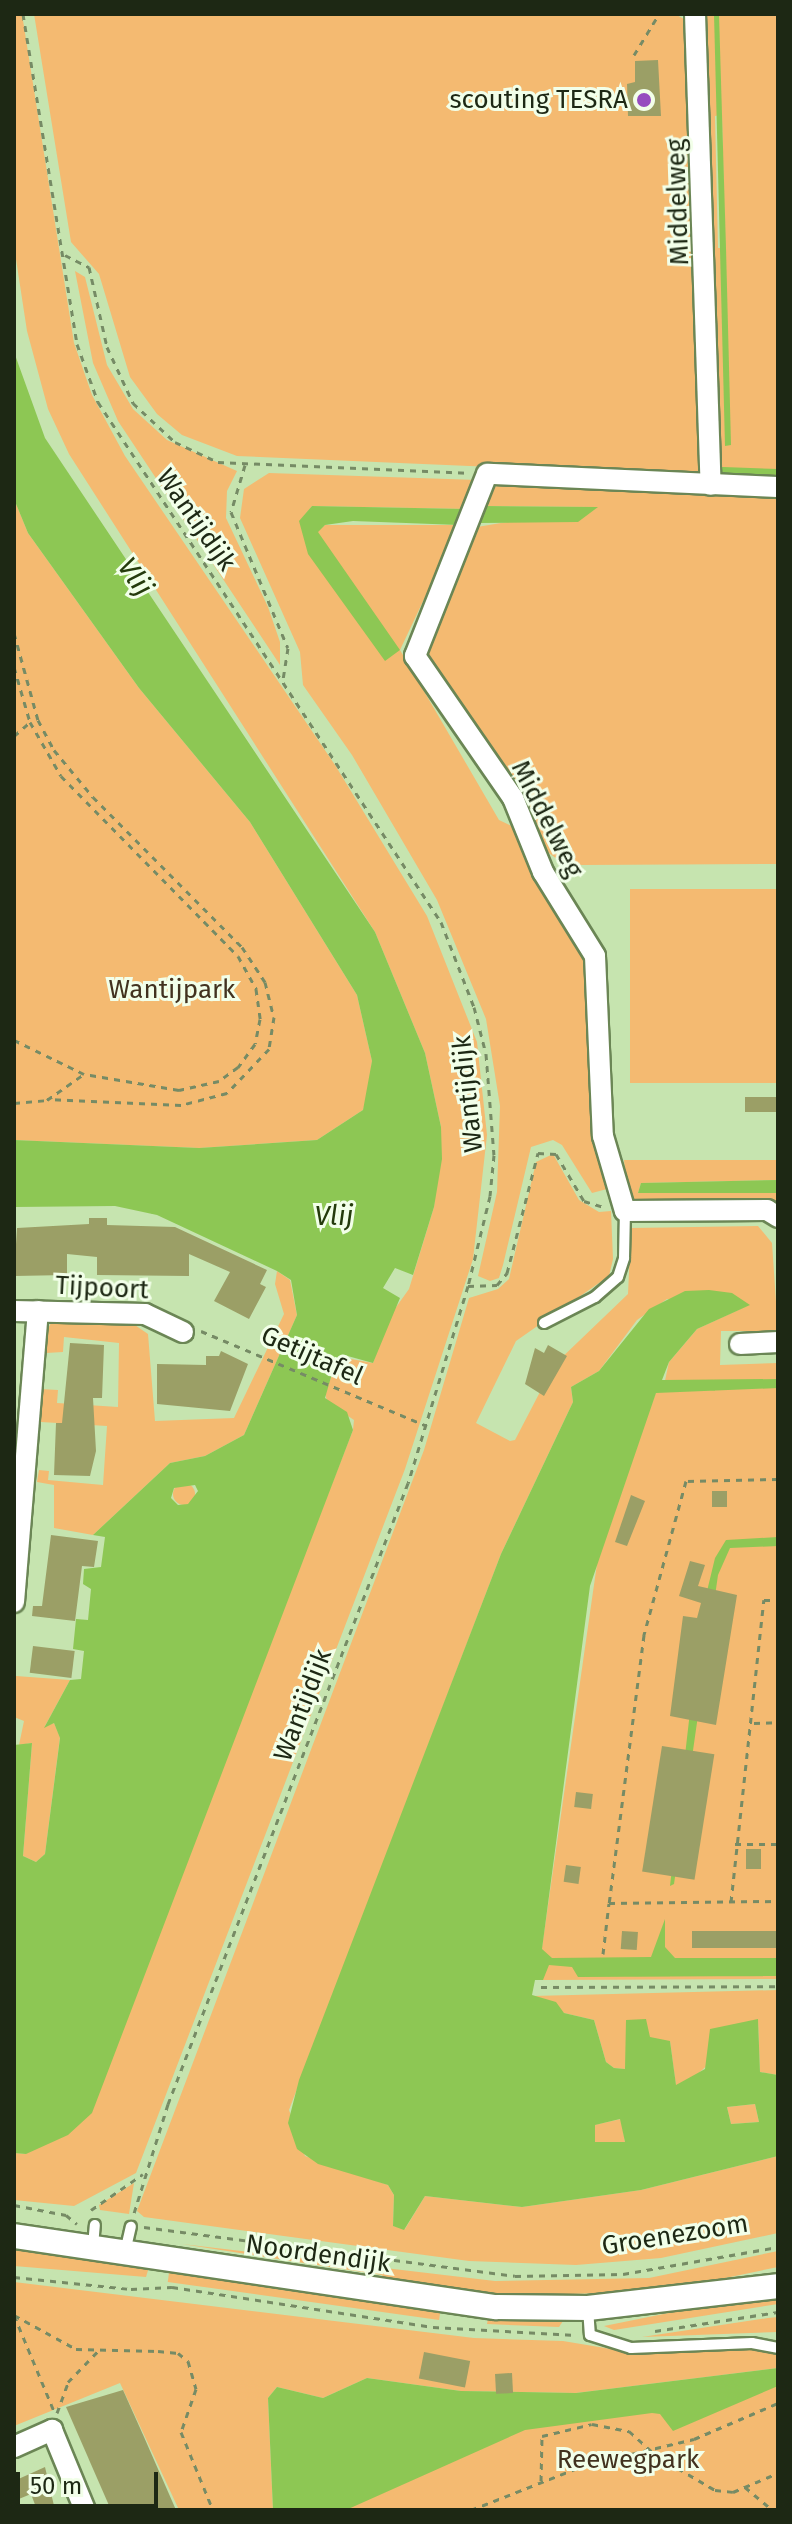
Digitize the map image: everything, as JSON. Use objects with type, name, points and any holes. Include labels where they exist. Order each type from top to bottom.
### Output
[{"type":"street","name":"Middelweg","points":[[695,14],[711,485]]},
{"type":"street","name":"Middelweg","points":[[487,474],[415,656],[513,798],[543,872],[595,956],[603,1136],[625,1211]]},
{"type":"street","points":[[487,474],[778,487]]},
{"type":"street","points":[[625,1211],[767,1210],[778,1217]]},
{"type":"street","name":"Tijpoort","points":[[14,1311],[145,1314],[183,1332]]},
{"type":"street","points":[[14,1602],[38,1311]]},
{"type":"street","points":[[740,1344],[778,1342]]},
{"type":"street","name":"Noordendijk","points":[[14,2236],[94,2236],[125,2252],[497,2307],[588,2308]]},
{"type":"street","points":[[728,2290],[778,2274]]},
{"type":"street","points":[[588,2308],[778,2286]]},
{"type":"street","points":[[14,2447],[52,2430],[85,2510]]},
{"type":"lane","points":[[544,1323],[595,1297],[618,1277],[624,1258],[625,1211]]},
{"type":"lane","points":[[125,2252],[131,2227]]},
{"type":"lane","points":[[588,2308],[590,2335],[631,2348],[752,2343],[778,2348]]},
{"type":"path","name":"Wantijdijk","points":[[23,14],[77,344],[98,402],[283,678],[441,922],[474,1007],[486,1054],[494,1155],[490,1196],[468,1286],[425,1425],[143,2174],[131,2227]]},
{"type":"path","points":[[634,55],[659,14]]},
{"type":"path","points":[[64,255],[89,267],[107,347],[133,403],[175,442],[218,462],[487,474]]},
{"type":"path","points":[[246,463],[231,512],[288,648],[283,678]]},
{"type":"path","points":[[14,633],[38,720],[54,750],[93,797],[242,947],[265,982],[274,1017],[269,1049],[227,1093],[181,1105],[47,1099],[14,1103]]},
{"type":"path","points":[[14,667],[30,722],[46,755],[86,805],[238,956],[259,1002],[255,1044],[219,1081],[169,1090],[84,1074],[14,1040]]},
{"type":"path","points":[[14,736],[30,722]]},
{"type":"path","points":[[47,1099],[84,1074]]},
{"type":"path","points":[[468,1286],[497,1285],[507,1273],[538,1153],[556,1154],[592,1207],[625,1211]]},
{"type":"path","name":"Getijtafel","points":[[183,1332],[209,1330],[425,1425]]},
{"type":"path","points":[[603,1954],[644,1635],[686,1481],[778,1479]]},
{"type":"path","points":[[731,1902],[735,1844],[753,1723],[764,1600],[778,1600]]},
{"type":"path","points":[[753,1723],[778,1722]]},
{"type":"path","points":[[735,1844],[778,1844]]},
{"type":"path","points":[[609,1903],[778,1901]]},
{"type":"path","points":[[541,1987],[778,1986]]},
{"type":"path","points":[[14,2205],[66,2215],[77,2224],[143,2174]]},
{"type":"path","name":"Noordendijk","points":[[131,2227],[515,2276],[580,2277]]},
{"type":"path","name":"Groenezoom","points":[[580,2277],[725,2259],[778,2247]]},
{"type":"path","name":"Noordendijk","points":[[14,2277],[131,2289],[172,2287],[433,2327],[590,2335]]},
{"type":"path","points":[[649,2332],[778,2312]]},
{"type":"path","points":[[14,2315],[51,2338],[98,2351],[178,2353],[188,2361],[196,2389],[181,2432],[213,2510]]},
{"type":"path","points":[[14,2315],[56,2415],[68,2382],[98,2351]]},
{"type":"path","points":[[471,2510],[541,2481],[694,2439],[778,2403]]},
{"type":"path","points":[[541,2481],[540,2449],[549,2431],[610,2424],[629,2431],[649,2449],[701,2484],[733,2492],[778,2473]]},
{"type":"path","points":[[745,2487],[772,2510]]},
{"type":"green space","points":[[14,14],[22,14],[74,343],[92,395],[125,456],[335,765],[427,916],[477,1042],[487,1135],[473,1259],[405,1469],[136,2173],[74,2206],[14,2200],[14,2153],[26,2154],[261,1666],[353,1430],[354,1420],[327,1402],[325,1392],[340,1357],[373,1363],[389,1317],[409,1289],[434,1207],[441,1127],[425,1053],[375,932],[69,454],[48,409],[27,331],[14,246]]},
{"type":"green space","points":[[34,14],[675,14],[691,23],[705,468],[699,476],[237,456],[182,435],[157,414],[130,377],[99,274],[71,242]]},
{"type":"green space","points":[[705,14],[778,14],[778,480],[728,478],[716,463]],"holes":[[[715,116],[722,116],[725,248],[718,248]]]},
{"type":"green space","points":[[75,271],[85,277],[107,365],[133,409],[167,440],[237,471],[227,491],[226,518],[268,607],[280,642],[280,665],[118,421],[93,363]]},
{"type":"green space","points":[[269,473],[478,480],[466,509],[312,506],[300,521],[324,543],[317,532],[325,525],[459,525],[400,650],[499,820],[516,828],[581,947],[587,968],[607,1189],[592,1193],[562,1145],[553,1140],[531,1147],[503,1265],[499,1278],[490,1281],[478,1276],[497,1192],[500,1106],[486,1019],[437,900],[352,755],[303,685],[300,652],[240,518],[244,489]]},
{"type":"green space","points":[[516,480],[649,491],[778,491],[778,864],[582,865],[561,862],[545,850],[522,804],[411,644],[471,528],[596,507],[484,506],[486,495],[498,485]]},
{"type":"green space","name":"Wantijpark","points":[[14,499],[28,533],[139,688],[250,822],[357,995],[372,1061],[369,1090],[363,1110],[317,1140],[199,1148],[14,1140]]},
{"type":"green space","points":[[630,889],[778,889],[778,1083],[630,1083]]},
{"type":"green space","points":[[553,1154],[579,1200],[599,1212],[611,1211],[613,1259],[609,1276],[516,1341],[476,1423],[510,1441],[515,1440],[554,1365],[628,1294],[631,1228],[758,1226],[772,1243],[778,1331],[721,1331],[720,1365],[778,1363],[778,1979],[543,1980],[542,1947],[599,1550],[656,1392],[663,1390],[669,1362],[697,1329],[749,1305],[667,1299],[637,1320],[599,1371],[571,1387],[573,1402],[501,1554],[289,2110],[305,2156],[388,2185],[394,2195],[393,2226],[405,2229],[425,2196],[522,2207],[641,2190],[778,2156],[778,2233],[661,2258],[576,2265],[469,2261],[144,2217],[137,2211],[424,1450],[469,1298],[498,1289],[509,1279],[536,1162]]},
{"type":"green space","points":[[624,1160],[778,1160],[778,1180],[641,1183],[638,1193],[778,1193],[778,1207],[639,1203],[627,1194]]},
{"type":"green space","points":[[277,1271],[290,1280],[297,1315],[244,1435],[205,1456],[170,1463],[93,1535],[54,1528],[54,1485],[37,1482],[39,1470],[49,1471],[48,1480],[103,1485],[107,1426],[41,1422],[40,1389],[58,1390],[57,1403],[118,1407],[119,1343],[64,1337],[63,1352],[46,1353],[43,1338],[51,1323],[129,1321],[148,1334],[155,1421],[234,1418],[284,1314],[275,1284]]},
{"type":"green space","points":[[184,1483],[192,1486],[195,1494],[192,1502],[184,1505],[176,1502],[173,1494],[176,1486]]},
{"type":"green space","points":[[16,1676],[70,1680],[45,1726],[54,1723],[60,1737],[45,1854],[36,1862],[23,1856],[32,1743],[19,1745],[24,1721],[14,1717]]},
{"type":"green space","points":[[778,1990],[778,2075],[760,2072],[758,2020],[692,2079],[676,2086],[670,2041],[625,2069],[614,2068],[606,2062],[594,2020],[564,2013],[532,1996]]},
{"type":"green space","points":[[755,2104],[759,2122],[731,2124],[727,2107]]},
{"type":"green space","points":[[621,2119],[625,2142],[595,2142],[594,2125]]},
{"type":"green space","points":[[134,2183],[129,2214],[100,2210],[99,2205]]},
{"type":"green space","points":[[182,2244],[495,2281],[649,2278],[778,2251],[778,2267],[663,2291],[505,2296],[386,2282],[382,2275]]},
{"type":"green space","points":[[14,2246],[149,2267],[146,2277],[14,2266]]},
{"type":"green space","points":[[169,2273],[440,2311],[439,2320],[168,2282]]},
{"type":"green space","points":[[14,2282],[474,2338],[563,2341],[617,2350],[753,2346],[778,2351],[778,2368],[576,2393],[461,2391],[367,2378],[323,2398],[277,2387],[268,2398],[273,2510],[179,2510],[120,2383],[14,2426]]},
{"type":"green space","points":[[778,2291],[778,2304],[614,2330],[604,2326]]},
{"type":"green space","points":[[778,2317],[778,2332],[642,2337],[768,2318]]},
{"type":"green space","points":[[488,2319],[563,2321],[559,2327],[487,2324]]},
{"type":"green space","name":"Reewegpark","points":[[778,2383],[778,2510],[340,2510],[538,2420]]},
{"type":"water","points":[[714,14],[719,14],[726,248],[731,445],[725,446]]},
{"type":"water","name":"Vlij","points":[[14,352],[45,438],[375,932],[425,1053],[441,1127],[442,1159],[434,1207],[413,1275],[395,1268],[383,1288],[400,1298],[373,1363],[344,1355],[336,1360],[325,1398],[347,1412],[353,1430],[92,2113],[68,2135],[26,2154],[14,2153],[14,1745],[32,1743],[23,1856],[36,1862],[45,1854],[60,1738],[54,1723],[44,1728],[70,1680],[81,1679],[84,1651],[73,1649],[76,1619],[88,1620],[91,1589],[83,1584],[84,1569],[101,1567],[105,1537],[93,1535],[170,1463],[205,1456],[244,1435],[297,1315],[291,1280],[157,1215],[115,1206],[14,1207],[14,1140],[199,1148],[317,1140],[363,1110],[372,1061],[357,995],[250,822],[139,688],[28,533],[14,499]],"holes":[[[195,1485],[198,1491],[188,1504],[178,1505],[171,1498],[174,1488]]]},
{"type":"water","points":[[312,506],[466,509],[459,525],[353,521],[325,525],[318,532],[400,650],[385,661],[308,554],[299,521]]},
{"type":"water","points":[[484,506],[598,507],[578,522],[479,523]]},
{"type":"water","points":[[778,1180],[778,1193],[638,1193],[641,1183]]},
{"type":"water","points":[[685,1291],[732,1293],[750,1305],[697,1329],[669,1362],[662,1380],[778,1379],[778,1388],[656,1393],[590,1586],[542,1949],[552,1958],[651,1957],[665,1919],[665,1947],[675,1958],[778,1958],[778,1976],[578,1977],[572,1967],[549,1965],[543,1980],[535,1980],[532,1995],[556,2002],[564,2013],[594,2020],[606,2062],[614,2068],[625,2069],[626,2020],[646,2019],[650,2037],[670,2041],[676,2085],[705,2069],[710,2029],[758,2019],[760,2072],[778,2075],[778,2156],[641,2190],[522,2207],[425,2196],[404,2230],[393,2226],[394,2195],[388,2185],[318,2164],[297,2149],[288,2123],[299,2080],[501,1554],[573,1402],[571,1387],[599,1371],[649,1309]],"holes":[[[755,2104],[759,2122],[731,2124],[727,2107]],[[620,2119],[625,2142],[595,2142],[595,2125]]]},
{"type":"water","points":[[778,1537],[778,1546],[730,1548],[718,1575],[674,1884],[670,1886],[701,1616],[715,1558],[726,1540]]},
{"type":"water","points":[[778,2368],[778,2386],[673,2431],[660,2414],[652,2413],[525,2430],[346,2510],[273,2510],[268,2398],[277,2387],[323,2398],[367,2378],[461,2391],[576,2393]]},
{"type":"building","name":"scouting TESRA","points":[[658,60],[661,116],[628,116],[627,84],[635,82],[635,61]]},
{"type":"building","points":[[745,1097],[778,1097],[778,1112],[745,1112]]},
{"type":"building","points":[[89,1218],[107,1218],[107,1225],[175,1227],[267,1270],[260,1284],[266,1287],[249,1319],[214,1301],[230,1272],[189,1254],[189,1276],[97,1275],[97,1257],[67,1254],[67,1275],[14,1276],[17,1228],[89,1224]]},
{"type":"building","points":[[70,1343],[104,1345],[102,1398],[93,1398],[96,1451],[90,1476],[54,1475],[56,1423],[62,1423]]},
{"type":"building","points":[[548,1345],[567,1356],[544,1396],[525,1384],[535,1348],[544,1353]]},
{"type":"building","points":[[221,1351],[248,1364],[230,1411],[157,1404],[157,1364],[206,1365],[206,1356],[219,1356]]},
{"type":"building","points":[[712,1491],[727,1491],[727,1507],[712,1507]]},
{"type":"building","points":[[631,1495],[645,1501],[627,1546],[615,1542]]},
{"type":"building","points":[[51,1535],[98,1541],[94,1567],[82,1566],[75,1621],[32,1616],[33,1606],[42,1606]]},
{"type":"building","points":[[690,1561],[705,1565],[698,1586],[737,1595],[716,1725],[670,1716],[683,1616],[697,1618],[701,1603],[679,1596]]},
{"type":"building","points":[[33,1646],[75,1651],[71,1678],[30,1673]]},
{"type":"building","points":[[662,1746],[714,1754],[694,1880],[642,1871]]},
{"type":"building","points":[[576,1792],[593,1794],[591,1809],[574,1807]]},
{"type":"building","points":[[746,1849],[761,1849],[761,1869],[746,1869]]},
{"type":"building","points":[[566,1865],[581,1867],[578,1884],[564,1882]]},
{"type":"building","points":[[622,1931],[638,1932],[637,1950],[621,1949]]},
{"type":"building","points":[[692,1931],[778,1931],[778,1948],[692,1948]]},
{"type":"building","points":[[424,2352],[470,2361],[465,2387],[419,2379]]},
{"type":"building","points":[[512,2373],[513,2393],[496,2394],[495,2374]]},
{"type":"building","points":[[123,2390],[176,2510],[111,2510],[66,2407]]},
{"type":"building","points":[[45,2467],[55,2510],[37,2510],[31,2494],[14,2501],[14,2481]]},
{"type":"waterway","points":[[723,470],[778,472]]},
{"type":"place","name":"scouting TESRA","points":[[644,100]]}]
